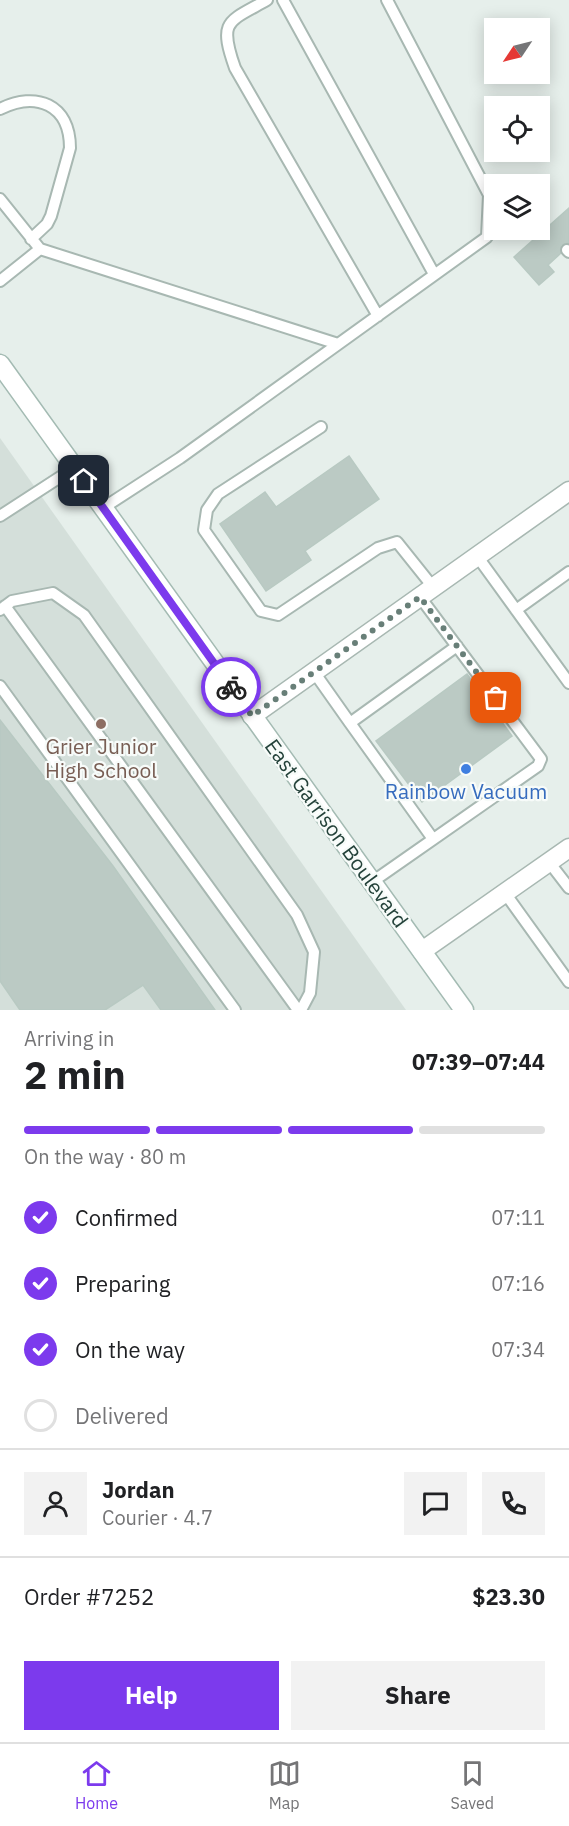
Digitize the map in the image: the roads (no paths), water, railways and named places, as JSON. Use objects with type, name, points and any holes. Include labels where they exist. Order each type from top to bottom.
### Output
[{"type":"main road","name":"East Garrison Boulevard","points":[[0,364],[464,1010]]},
{"type":"main road","points":[[252,716],[569,491]]},
{"type":"main road","points":[[422,951],[569,848]]},
{"type":"lane","points":[[267,0],[231,20],[227,29],[228,48],[235,68],[378,316]]},
{"type":"lane","points":[[283,0],[435,274]]},
{"type":"lane","points":[[103,508],[180,458],[487,237],[489,195],[387,0]]},
{"type":"lane","points":[[0,109],[22,100],[36,100],[50,105],[59,114],[70,140],[70,148],[51,216],[47,224],[31,239]]},
{"type":"lane","points":[[0,198],[40,249],[338,344]]},
{"type":"lane","points":[[0,281],[40,249]]},
{"type":"lane","points":[[321,427],[218,494],[207,510],[204,530],[261,611],[278,615],[378,548],[397,542],[457,646],[541,759],[538,766],[372,882]]},
{"type":"lane","points":[[0,516],[74,468]]},
{"type":"lane","points":[[477,556],[569,683]]},
{"type":"lane","points":[[516,610],[569,572]]},
{"type":"lane","points":[[53,593],[84,615],[297,915],[314,952],[310,993],[299,1010],[3,608],[12,601],[53,593]]},
{"type":"lane","points":[[350,723],[457,646]]},
{"type":"lane","points":[[314,672],[433,838]]},
{"type":"lane","points":[[0,686],[235,1010]]},
{"type":"lane","points":[[549,862],[569,888]]},
{"type":"lane","points":[[505,893],[569,981]]},
{"type":"place","name":"Grier Junior High School","points":[[101,724]]},
{"type":"place","name":"Rainbow Vacuum","points":[[466,769]]}]
